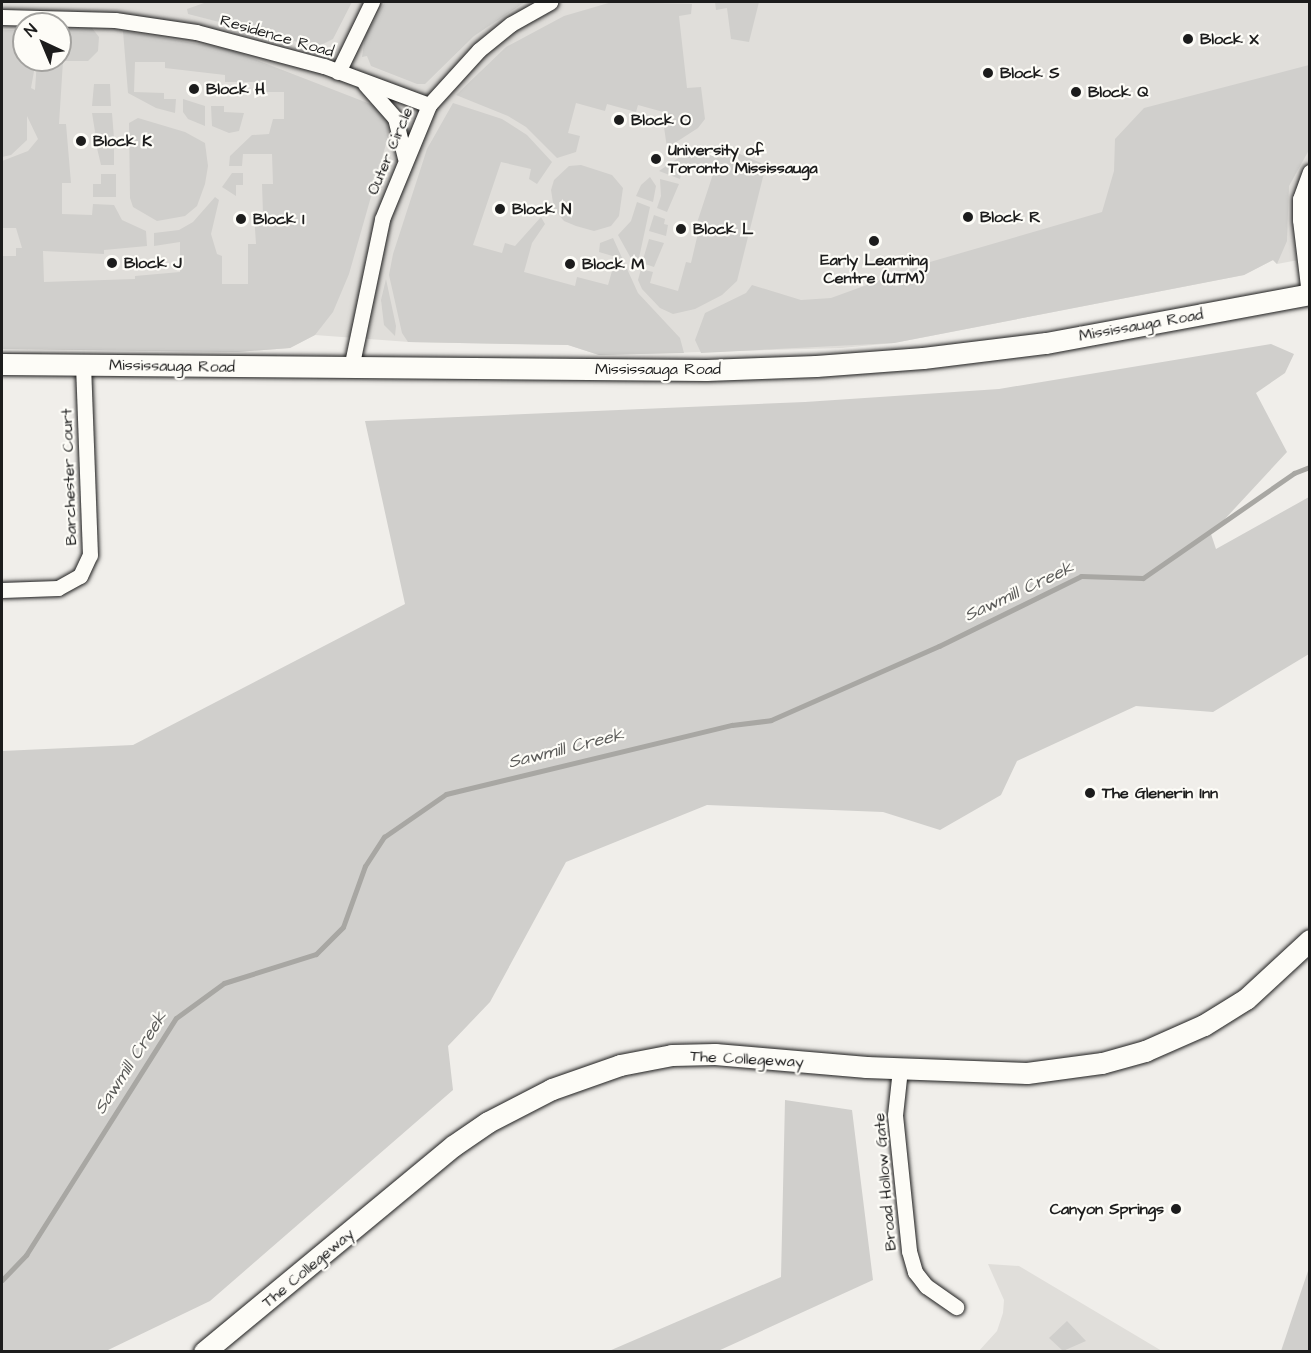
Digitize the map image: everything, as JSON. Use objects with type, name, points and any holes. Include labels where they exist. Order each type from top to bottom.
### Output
[{"type":"main road","name":"Mississauga Road","points":[[2,364],[706,370],[923,358],[1046,343],[1309,294]]},
{"type":"main road","name":"The Collegeway","points":[[204,1352],[453,1146],[488,1122],[552,1089],[620,1065],[672,1055],[715,1054],[900,1069],[1028,1073],[1092,1065],[1140,1052],[1204,1025],[1246,999],[1310,940]]},
{"type":"street","points":[[338,72],[372,2]]},
{"type":"street","name":"Outer Circle","points":[[351,368],[382,219],[405,158],[429,105],[479,50],[511,24],[550,2]]},
{"type":"street","name":"Residence Road","points":[[2,17],[98,19],[160,25],[247,43],[338,72],[429,105]]},
{"type":"street","points":[[360,80],[395,118],[405,158]]},
{"type":"street","points":[[1309,294],[1300,219],[1300,199],[1310,172]]},
{"type":"street","name":"Barchester Court","points":[[2,590],[58,588],[80,576],[90,555],[83,364]]},
{"type":"street","name":"Broad Hollow Gate","points":[[900,1069],[895,1115],[909,1251],[915,1272],[926,1286],[956,1307]]},
{"type":"shaded area","name":"University of Toronto Mississauga","points":[[2,2],[1309,2],[1309,258],[1277,264],[1273,260],[1244,275],[894,343],[841,348],[599,355],[568,345],[409,342],[315,335],[290,348],[237,352],[2,349]]},
{"type":"shaded area","points":[[207,2],[352,2],[333,39],[317,47],[188,14],[187,9]]},
{"type":"shaded area","points":[[385,2],[525,2],[474,36],[425,84],[417,84],[371,66],[367,56],[362,57],[365,37]]},
{"type":"shaded area","points":[[612,2],[692,4],[691,14],[679,16],[687,88],[701,87],[705,119],[698,128],[667,148],[664,127],[667,113],[638,105],[636,112],[607,104],[605,111],[576,103],[568,133],[580,136],[576,152],[557,158],[526,127],[508,116],[456,95],[506,47],[564,16]]},
{"type":"shaded area","points":[[715,2],[759,2],[749,42],[731,39],[727,8],[716,10]]},
{"type":"shaded area","points":[[92,28],[99,37],[98,51],[88,61],[72,61],[72,29]]},
{"type":"shaded area","points":[[2,30],[12,30],[12,72],[34,72],[31,88],[35,90],[36,72],[62,72],[59,124],[66,124],[71,183],[62,183],[62,214],[92,215],[93,204],[114,205],[122,220],[146,231],[147,246],[104,250],[104,254],[43,251],[44,282],[135,279],[135,276],[180,272],[180,242],[154,246],[154,233],[179,230],[193,222],[215,197],[219,200],[211,234],[217,254],[222,256],[222,284],[248,284],[248,244],[256,244],[254,214],[263,214],[262,184],[273,184],[272,154],[243,154],[242,166],[229,166],[230,156],[252,135],[269,134],[273,119],[284,119],[284,92],[254,92],[254,82],[225,82],[225,75],[165,68],[165,62],[135,62],[134,92],[164,93],[164,99],[176,99],[175,113],[156,108],[128,93],[123,31],[228,49],[378,107],[387,118],[388,137],[349,274],[333,312],[315,335],[290,348],[237,352],[2,349],[2,256],[16,256],[16,248],[22,248],[16,228],[2,228],[2,161],[28,151],[38,139],[27,116],[27,140],[11,155],[2,157]]},
{"type":"shaded area","points":[[1309,65],[1309,150],[1289,186],[1287,241],[1277,264],[1273,260],[1244,275],[894,343],[701,353],[695,340],[705,313],[746,293],[752,285],[801,300],[831,298],[930,262],[1102,212],[1114,171],[1115,139],[1144,108]]},
{"type":"shaded area","points":[[94,84],[110,84],[111,106],[92,106]]},
{"type":"shaded area","points":[[183,99],[205,106],[205,126],[188,119],[183,112]]},
{"type":"shaded area","points":[[453,103],[502,119],[527,135],[552,162],[537,184],[529,179],[531,169],[501,162],[473,245],[502,253],[505,243],[515,246],[541,217],[545,224],[532,243],[524,272],[575,286],[577,277],[608,285],[616,257],[599,252],[600,243],[613,238],[638,293],[680,338],[684,353],[599,355],[568,345],[408,342],[402,333],[389,275],[393,254],[427,149]]},
{"type":"shaded area","points":[[211,106],[224,106],[224,112],[244,113],[239,131],[229,133],[212,126]]},
{"type":"shaded area","points":[[92,113],[112,113],[114,138],[96,138]]},
{"type":"shaded area","points":[[138,118],[185,132],[205,143],[208,166],[205,184],[197,206],[185,216],[157,221],[133,207],[130,198],[129,123]]},
{"type":"shaded area","points":[[96,144],[114,144],[114,165],[101,165]]},
{"type":"shaded area","points":[[728,149],[766,165],[737,281],[722,295],[695,309],[673,314],[660,308],[642,289],[638,280],[641,269],[653,272],[650,283],[678,291],[686,262],[691,263],[698,233],[694,232],[713,174],[683,167],[680,179],[659,171],[690,150],[720,158]]},
{"type":"shaded area","points":[[581,165],[612,175],[623,188],[619,216],[611,226],[594,231],[576,226],[564,221],[554,209],[551,190],[554,180],[569,166]]},
{"type":"shaded area","points":[[232,173],[243,173],[243,185],[236,185],[236,196],[222,187]]},
{"type":"shaded area","points":[[101,174],[116,174],[116,197],[93,197],[93,184],[101,184]]},
{"type":"shaded area","points":[[650,177],[656,186],[653,202],[636,196],[641,185]]},
{"type":"shaded area","points":[[660,179],[679,184],[667,212],[657,208],[661,196]]},
{"type":"shaded area","points":[[637,202],[650,207],[639,258],[633,262],[618,235],[631,221]]},
{"type":"shaded area","points":[[654,215],[665,219],[664,224],[668,225],[666,236],[649,231]]},
{"type":"shaded area","points":[[649,239],[664,243],[654,267],[642,263]]},
{"type":"shaded area","points":[[386,279],[396,326],[395,336],[384,325],[381,300]]},
{"type":"shaded area","points":[[1271,344],[1294,354],[1285,373],[1256,393],[1287,452],[1211,534],[1216,549],[1309,497],[1309,654],[1213,712],[1136,706],[1017,761],[1001,795],[940,830],[883,812],[707,805],[566,862],[490,1002],[448,1046],[453,1090],[210,1301],[106,1351],[2,1351],[2,751],[133,745],[405,604],[365,421],[805,402],[999,389]]},
{"type":"shaded area","points":[[785,1100],[852,1110],[873,1280],[718,1351],[609,1351],[781,1277]]},
{"type":"shaded area","points":[[988,1264],[1019,1266],[1162,1351],[978,1352],[997,1331],[1003,1313],[1004,1300]]},
{"type":"shaded area","points":[[1309,1268],[1309,1351],[1281,1351]]},
{"type":"shaded area","points":[[1067,1321],[1086,1341],[1063,1351],[1049,1338]]},
{"type":"waterway","name":"Sawmill Creek","points":[[2,1280],[26,1255],[176,1018],[224,983],[316,954],[343,927],[365,866],[384,837],[446,794],[732,725],[771,720],[939,646],[1081,576],[1143,578],[1294,473],[1310,467]]},
{"type":"place","name":"Block X","points":[[1188,39]]},
{"type":"place","name":"Block S","points":[[988,73]]},
{"type":"place","name":"Block H","points":[[194,89]]},
{"type":"place","name":"Block Q","points":[[1076,92]]},
{"type":"place","name":"Block O","points":[[619,120]]},
{"type":"place","name":"Block K","points":[[81,141]]},
{"type":"place","name":"University of Toronto Mississauga","points":[[656,159]]},
{"type":"place","name":"Block N","points":[[500,209]]},
{"type":"place","name":"Block R","points":[[968,217]]},
{"type":"place","name":"Block I","points":[[241,219]]},
{"type":"place","name":"Block L","points":[[681,229]]},
{"type":"place","name":"Early Learning Centre (UTM)","points":[[874,241]]},
{"type":"place","name":"Block J","points":[[112,263]]},
{"type":"place","name":"Block M","points":[[570,264]]},
{"type":"place","name":"The Glenerin Inn","points":[[1090,793]]},
{"type":"place","name":"Canyon Springs","points":[[1176,1209]]}]
